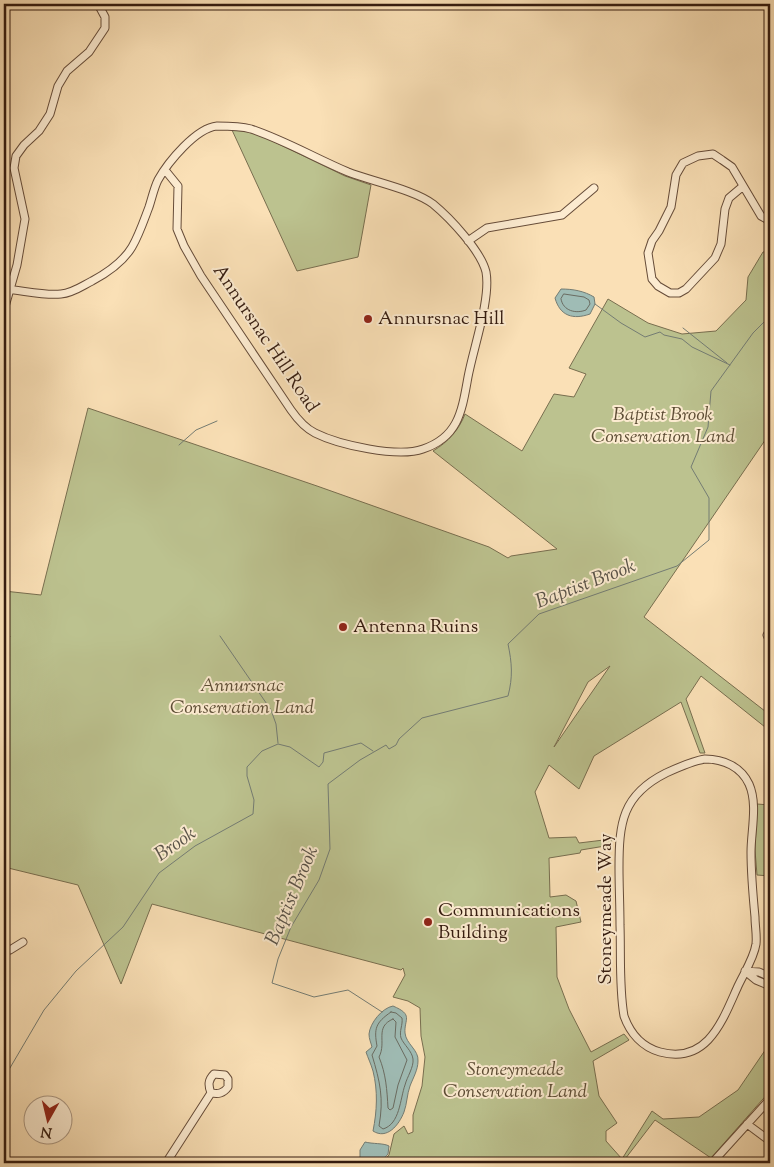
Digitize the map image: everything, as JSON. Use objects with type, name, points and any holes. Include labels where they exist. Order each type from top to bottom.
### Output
[{"type":"street","points":[[4,310],[7,289],[17,265],[25,219],[14,168],[16,156],[24,145],[39,131],[50,114],[58,86],[67,71],[89,52],[105,28],[105,17],[98,4]]},
{"type":"street","name":"Annursnac Hill Road","points":[[7,289],[60,294],[77,290],[106,274],[132,248],[157,181],[165,170],[184,145],[202,131],[214,126],[248,128],[349,172],[432,203],[462,233],[477,254],[486,272],[486,292],[465,398],[456,425],[443,440],[416,452],[383,450],[327,438],[305,427],[298,420],[201,276],[184,246],[177,229],[178,186],[165,170]]},
{"type":"street","points":[[742,186],[730,198],[727,204],[722,227],[721,244],[715,258],[686,290],[679,293],[670,293],[658,286],[652,279],[648,253],[652,240],[659,231],[671,207],[676,175],[683,163],[698,156],[713,154],[732,166],[761,216],[770,221]]},
{"type":"street","points":[[468,241],[487,228],[562,215],[594,188]]},
{"type":"street","points":[[770,630],[767,637],[770,642]]},
{"type":"street","name":"Stoneymeade Way","points":[[716,759],[732,766],[745,778],[752,794],[751,854],[756,939],[754,950],[745,971],[718,1029],[707,1042],[697,1048],[675,1054],[657,1051],[639,1040],[628,1026],[624,1016],[623,1004],[619,884],[621,825],[633,800],[648,784],[664,774],[698,760],[716,759]]},
{"type":"street","points":[[4,951],[10,950],[23,942]]},
{"type":"street","points":[[745,971],[759,972],[770,977]]},
{"type":"street","points":[[745,971],[756,980],[770,986]]},
{"type":"street","points":[[166,1163],[211,1093]]},
{"type":"street","points":[[712,1163],[770,1099]]},
{"type":"street","points":[[747,1124],[770,1141]]},
{"type":"green space","points":[[232,130],[258,134],[345,176],[371,185],[358,257],[297,271]]},
{"type":"green space","name":"Annursnac Conservation Land","points":[[770,251],[770,433],[644,617],[770,715],[770,731],[701,676],[686,699],[705,753],[700,753],[681,702],[594,756],[579,789],[549,765],[535,792],[549,838],[576,837],[579,843],[612,839],[611,845],[549,858],[550,897],[566,895],[576,901],[581,922],[556,927],[557,977],[569,1009],[591,1052],[624,1034],[629,1040],[593,1061],[599,1096],[617,1123],[606,1131],[606,1141],[622,1159],[652,1111],[663,1119],[699,1117],[738,1090],[770,1043],[770,1091],[711,1158],[655,1120],[622,1163],[382,1163],[389,1155],[394,1134],[404,1126],[408,1134],[413,1132],[413,1115],[422,1086],[425,1057],[421,1036],[420,1008],[408,1001],[393,997],[405,975],[403,968],[401,970],[152,904],[121,984],[78,885],[4,867],[4,653],[10,636],[4,634],[4,591],[41,595],[88,408],[489,547],[508,558],[557,549],[433,451],[452,435],[460,425],[465,414],[522,451],[554,394],[574,397],[586,374],[569,368],[608,299],[648,323],[682,334],[716,331],[746,300],[748,277],[763,252]],"holes":[[[610,666],[554,747],[588,682]]]},
{"type":"green space","points":[[757,804],[770,805],[770,876],[757,875],[755,850]]},
{"type":"water","points":[[561,289],[570,289],[594,297],[595,304],[590,314],[578,317],[564,313],[555,298]]},
{"type":"water","points":[[393,1006],[400,1009],[406,1015],[405,1033],[417,1054],[418,1064],[402,1117],[392,1130],[383,1134],[373,1131],[376,1086],[366,1052],[372,1047],[369,1034],[374,1021],[381,1013]]},
{"type":"water","points":[[365,1142],[389,1146],[388,1154],[381,1162],[360,1163],[360,1150]]},
{"type":"waterway","points":[[595,304],[621,323],[645,337],[660,332],[664,335],[682,339],[692,347],[730,365]]},
{"type":"waterway","name":"Baptist Brook","points":[[382,1012],[348,990],[314,997],[272,983],[278,959],[291,927],[319,880],[330,849],[328,784],[360,760],[386,745],[389,749],[396,745],[399,739],[422,718],[508,696],[511,683],[508,644],[539,614],[677,566],[709,540],[709,498],[691,467],[708,427],[711,391],[753,333],[770,316]]},
{"type":"waterway","points":[[683,328],[727,363]]},
{"type":"waterway","points":[[179,445],[196,430],[217,421]]},
{"type":"waterway","points":[[220,636],[271,710],[276,724],[278,743]]},
{"type":"waterway","name":"Brook","points":[[7,1073],[44,1010],[76,971],[123,927],[159,873],[195,846],[253,814],[254,800],[247,776],[247,767],[262,751],[278,744],[290,747],[319,767],[323,762],[324,753],[361,743],[373,751]]},
{"type":"place","name":"Annursnac Hill","points":[[368,319]]},
{"type":"place","name":"Antenna Ruins","points":[[343,627]]},
{"type":"place","name":"Communications Building","points":[[428,922]]},
{"type":"park label","name":"Baptist Brook Conservation Land","points":[[663,426]]},
{"type":"park label","name":"Stoneymeade Conservation Land","points":[[515,1081]]}]
